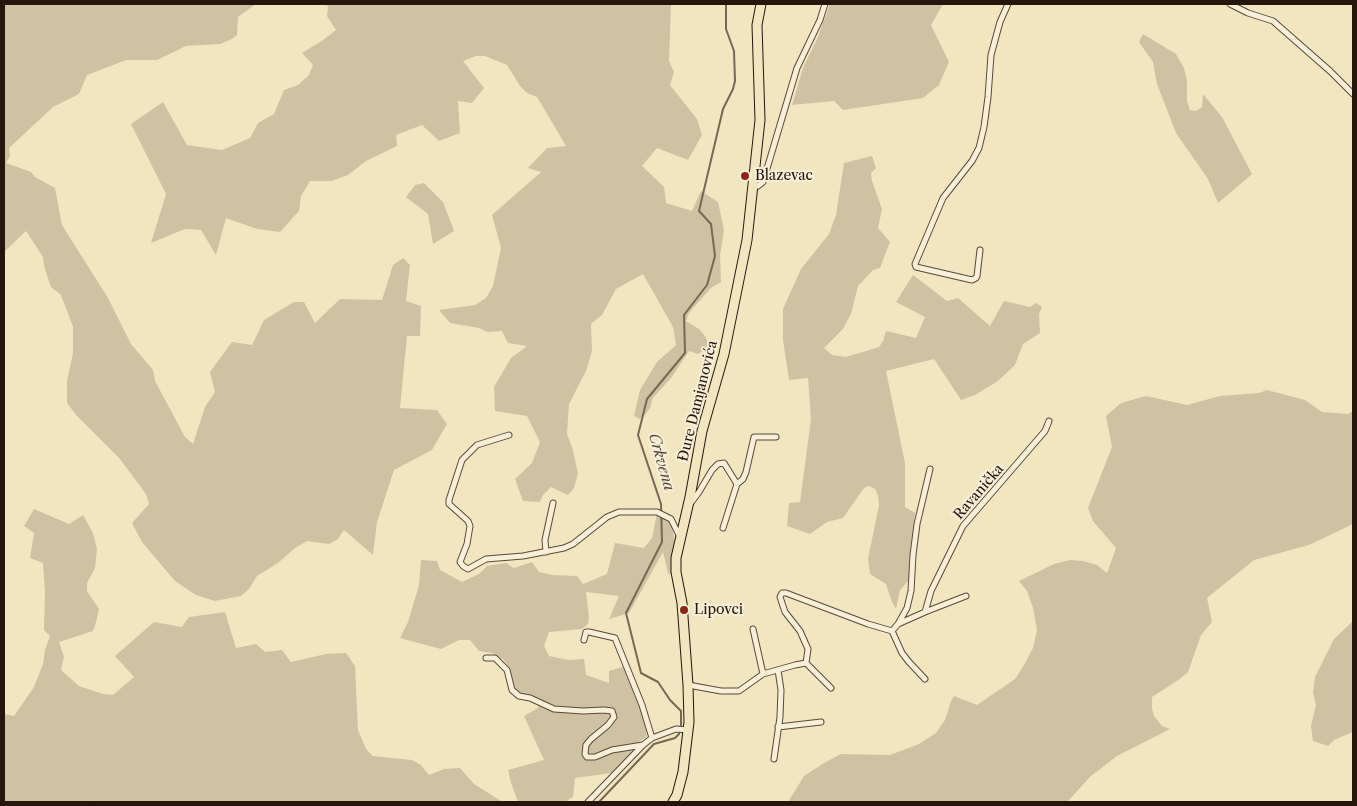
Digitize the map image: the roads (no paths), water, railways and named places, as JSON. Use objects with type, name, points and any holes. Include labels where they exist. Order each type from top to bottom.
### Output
[{"type":"main road","name":"Đure Damjanovića","points":[[673,802],[677,795],[683,772],[683,729],[688,685],[682,602],[676,572],[676,558],[702,431],[724,354],[747,240],[760,120],[757,25],[761,4]]},
{"type":"street","points":[[752,187],[758,186],[763,182],[797,68],[820,20],[825,4]]},
{"type":"street","points":[[980,250],[976,278],[972,280],[914,264],[943,198],[972,162],[979,148],[987,104],[991,55],[1000,22],[1008,4]]},
{"type":"street","points":[[1230,4],[1248,13],[1273,21],[1353,94]]},
{"type":"street","name":"Ravanička","points":[[924,612],[931,591],[963,526],[1045,431],[1049,421]]},
{"type":"street","points":[[509,435],[477,445],[462,460],[449,500],[451,508],[463,516],[470,526],[467,544],[460,562],[468,569],[486,559],[506,558],[564,548],[573,544],[607,517],[619,512],[657,512],[670,520],[680,537]]},
{"type":"street","points":[[723,528],[737,484],[743,479],[746,472],[754,437],[776,437]]},
{"type":"street","points":[[688,505],[699,492],[712,470],[720,462],[725,464],[737,484]]},
{"type":"street","points":[[892,631],[907,608],[911,591],[917,524],[930,469]]},
{"type":"street","points":[[546,552],[545,540],[553,503]]},
{"type":"street","points":[[806,663],[808,649],[800,631],[785,612],[780,597],[782,593],[892,631],[909,662],[926,679]]},
{"type":"street","points":[[898,624],[966,596]]},
{"type":"street","points":[[753,629],[763,674]]},
{"type":"street","points":[[584,640],[586,632],[615,638],[642,705],[652,738]]},
{"type":"street","points":[[486,658],[495,658],[507,670],[512,690],[519,696],[530,698],[554,709],[604,710],[612,712],[614,717],[608,725],[591,738],[586,745],[585,754],[587,757],[595,757],[612,750],[643,744]]},
{"type":"street","points":[[688,685],[721,691],[738,691],[763,674],[806,663]]},
{"type":"street","points":[[806,663],[831,688]]},
{"type":"street","points":[[774,759],[781,690],[778,670]]},
{"type":"street","points":[[778,727],[821,722]]},
{"type":"street","points":[[588,802],[643,744],[652,738],[683,729]]},
{"type":"waterway","name":"Crkvena","points":[[599,802],[654,744],[675,738],[679,734],[681,725],[681,711],[670,700],[658,682],[641,673],[626,613],[662,542],[661,504],[638,435],[647,399],[685,353],[684,315],[707,285],[715,256],[711,224],[699,211],[723,109],[735,81],[734,51],[726,29],[726,4]]},
{"type":"place","name":"Blazevac","points":[[745,176]]},
{"type":"place","name":"Lipovci","points":[[684,610]]}]
